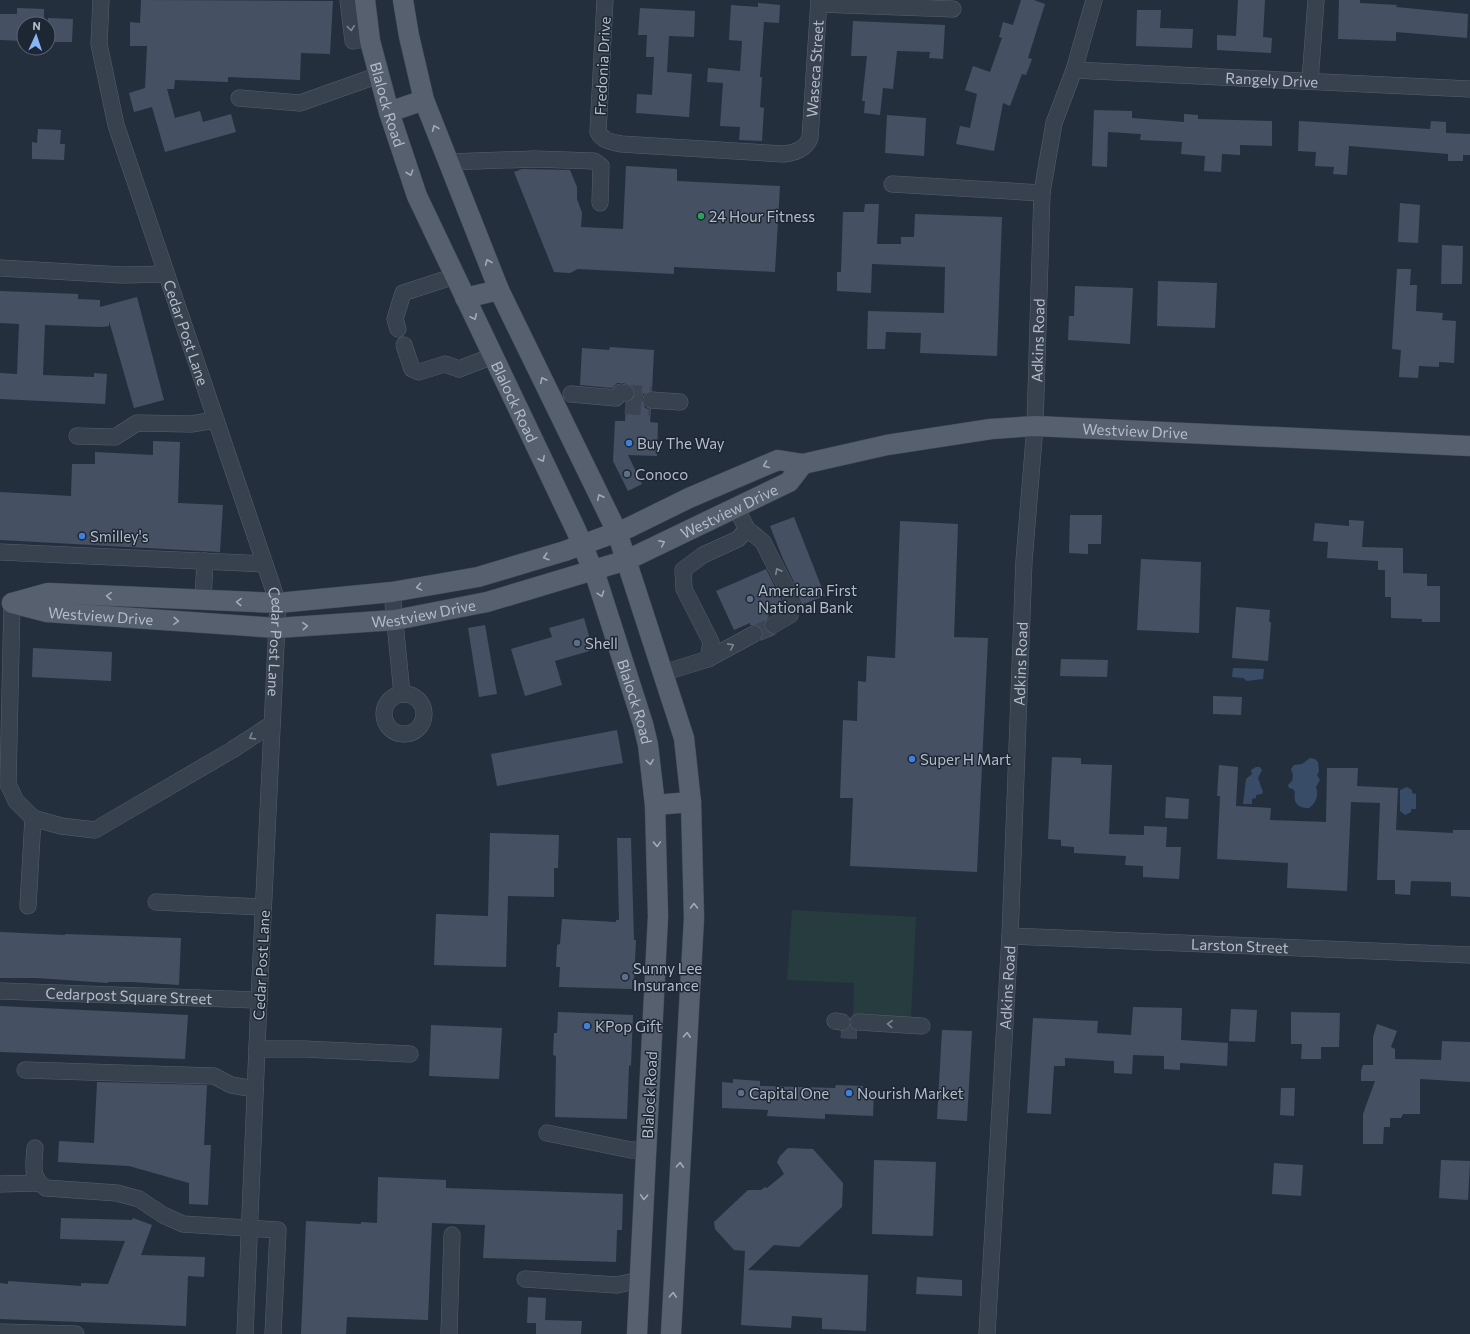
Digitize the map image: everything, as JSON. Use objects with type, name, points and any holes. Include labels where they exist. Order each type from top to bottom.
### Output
[{"type":"main road","name":"Blalock Road","points":[[365,0],[370,38],[389,112],[418,196],[583,545],[593,570],[643,724],[648,745],[655,805],[658,916],[636,1334]]},
{"type":"main road","points":[[403,0],[409,36],[424,100],[500,290],[617,532],[684,738],[692,802],[694,918],[671,1334]]},
{"type":"main road","points":[[389,112],[424,100]]},
{"type":"main road","points":[[465,298],[500,290]]},
{"type":"main road","name":"Westview Drive","points":[[6,602],[48,593],[278,603],[392,592],[478,577],[583,545],[617,532],[778,460],[803,464],[887,445],[991,429],[1035,426],[1470,446]]},
{"type":"main road","name":"Westview Drive","points":[[6,602],[46,612],[277,628],[395,620],[487,602],[627,560],[789,482],[803,464]]},
{"type":"main road","points":[[655,805],[692,802]]},
{"type":"street","name":"Cedar Post Lane","points":[[101,0],[100,44],[116,125],[278,603],[263,907],[245,1334]]},
{"type":"street","points":[[350,0],[348,0],[353,41],[370,38]]},
{"type":"street","name":"Fredonia Drive","points":[[606,0],[598,132],[604,139],[621,144],[784,154],[793,153],[803,148],[809,142],[810,138]]},
{"type":"street","name":"Adkins Road","points":[[987,1334],[1010,936],[1024,561],[1035,426],[1042,193],[1054,123],[1074,70],[1094,0]]},
{"type":"street","points":[[1310,81],[1316,0]]},
{"type":"street","points":[[819,2],[953,9]]},
{"type":"street","name":"Waseca Street","points":[[810,138],[819,2]]},
{"type":"street","name":"Rangely Drive","points":[[1074,70],[1470,88]]},
{"type":"street","points":[[239,98],[300,103],[380,75]]},
{"type":"street","points":[[448,162],[535,159],[594,161],[601,166],[600,203]]},
{"type":"street","points":[[892,184],[1042,193]]},
{"type":"street","points":[[0,268],[122,275],[166,274]]},
{"type":"street","points":[[398,329],[395,318],[403,293],[455,276]]},
{"type":"street","points":[[404,345],[412,369],[419,372],[445,364],[458,368],[493,356]]},
{"type":"street","points":[[571,394],[623,399]]},
{"type":"street","points":[[654,401],[680,402]]},
{"type":"street","points":[[77,436],[115,437],[136,423],[191,424],[216,420]]},
{"type":"street","points":[[736,508],[747,529],[763,542],[792,599],[790,615],[773,625]]},
{"type":"street","points":[[708,658],[711,642],[684,589],[683,570],[703,555],[738,539],[747,529]]},
{"type":"street","points":[[0,552],[265,564]]},
{"type":"street","points":[[203,600],[204,561]]},
{"type":"street","points":[[392,592],[402,694]]},
{"type":"street","points":[[6,602],[12,630],[8,784],[16,801],[33,818],[61,826],[95,830],[232,750],[272,724]]},
{"type":"street","points":[[663,673],[708,658],[754,634]]},
{"type":"street","points":[[28,906],[33,818]]},
{"type":"street","points":[[156,902],[263,907]]},
{"type":"street","name":"Larston Street","points":[[1010,936],[1470,955]]},
{"type":"street","name":"Cedarpost Square Street","points":[[0,991],[259,1000]]},
{"type":"street","points":[[848,1026],[922,1026]]},
{"type":"street","points":[[257,1048],[410,1054]]},
{"type":"street","points":[[25,1070],[214,1076],[231,1085],[255,1089]]},
{"type":"street","points":[[547,1133],[631,1150],[646,1150]]},
{"type":"street","points":[[35,1148],[34,1171],[38,1183]]},
{"type":"street","points":[[0,1184],[38,1183],[46,1188],[117,1193],[140,1199],[162,1215],[184,1224],[250,1227],[278,1230],[273,1334]]},
{"type":"street","points":[[449,1334],[452,1235]]},
{"type":"street","points":[[525,1278],[617,1285],[639,1280]]},
{"type":"street","points":[[0,1332],[76,1334]]},
{"type":"green space","points":[[792,910],[916,917],[911,1018],[853,1016],[854,983],[787,980]]},
{"type":"water","points":[[1233,668],[1264,669],[1263,679],[1247,681],[1243,678],[1232,677]]},
{"type":"water","points":[[1310,758],[1315,759],[1318,762],[1319,771],[1317,775],[1320,780],[1316,787],[1316,799],[1309,808],[1299,806],[1297,804],[1295,792],[1293,789],[1289,788],[1288,785],[1292,781],[1293,775],[1291,769],[1294,765],[1302,764]]},
{"type":"water","points":[[1256,767],[1260,767],[1262,770],[1258,778],[1263,792],[1262,794],[1256,795],[1256,798],[1252,799],[1252,804],[1243,804],[1246,779],[1252,774],[1251,770]]},
{"type":"water","points":[[1407,787],[1412,790],[1412,793],[1416,794],[1416,809],[1411,809],[1411,812],[1405,815],[1400,811],[1400,790]]},
{"type":"building","points":[[141,0],[333,1],[330,54],[301,53],[300,80],[228,77],[228,82],[175,80],[174,89],[167,89],[175,118],[200,111],[203,122],[231,114],[236,132],[165,152],[152,107],[134,112],[129,93],[145,88],[147,46],[130,46],[130,22],[140,23]]},
{"type":"building","points":[[1021,0],[1034,0],[1045,4],[1028,58],[1032,59],[1026,75],[1022,74],[1010,106],[1003,103],[994,151],[956,144],[960,126],[970,128],[977,94],[965,90],[973,66],[990,72],[1002,38],[999,37],[1003,22],[1013,25]]},
{"type":"building","points":[[1238,0],[1265,0],[1263,37],[1272,38],[1271,53],[1217,50],[1217,35],[1236,36]]},
{"type":"building","points":[[1339,0],[1360,0],[1360,3],[1397,5],[1396,7],[1468,14],[1467,38],[1396,32],[1396,41],[1338,39]]},
{"type":"building","points":[[758,3],[780,5],[779,23],[764,22],[760,77],[762,77],[760,107],[764,108],[762,141],[739,140],[740,127],[720,126],[723,83],[707,82],[708,68],[740,71],[742,41],[729,40],[731,5],[758,7]]},
{"type":"building","points":[[17,8],[44,9],[44,16],[16,16],[16,41],[0,40],[0,14],[17,14]]},
{"type":"building","points":[[640,8],[695,11],[694,37],[669,36],[667,72],[692,74],[689,117],[636,113],[637,94],[652,95],[654,57],[646,57],[647,35],[638,35]]},
{"type":"building","points":[[1137,10],[1161,10],[1160,28],[1193,29],[1192,48],[1136,46]]},
{"type":"building","points":[[56,18],[73,19],[72,42],[56,42]]},
{"type":"building","points":[[853,21],[945,25],[943,59],[929,58],[930,52],[897,51],[893,89],[883,88],[880,115],[864,113],[865,101],[862,101],[867,56],[851,56]]},
{"type":"building","points":[[1094,110],[1132,111],[1132,118],[1184,122],[1184,114],[1198,115],[1198,119],[1272,121],[1272,146],[1240,145],[1240,155],[1222,154],[1221,172],[1204,171],[1205,156],[1181,154],[1182,142],[1140,140],[1141,134],[1108,132],[1107,167],[1092,166]]},
{"type":"building","points":[[887,115],[926,118],[924,156],[885,153]]},
{"type":"building","points":[[1299,121],[1430,129],[1431,121],[1446,122],[1446,133],[1470,134],[1470,155],[1463,155],[1463,161],[1448,161],[1448,154],[1349,146],[1347,175],[1333,174],[1334,167],[1315,166],[1316,152],[1298,151]]},
{"type":"building","points":[[38,129],[61,130],[60,144],[65,144],[64,160],[32,159],[32,142],[37,143]]},
{"type":"building","name":"24 Hour Fitness","points":[[626,166],[677,169],[677,181],[780,186],[775,272],[674,267],[674,274],[578,269],[570,273],[554,272],[514,172],[522,169],[570,170],[577,187],[577,199],[582,213],[581,227],[623,229]]},
{"type":"building","points":[[1400,203],[1420,205],[1418,243],[1398,242]]},
{"type":"building","points":[[865,204],[879,204],[877,244],[901,244],[901,237],[914,237],[915,214],[1002,217],[997,356],[920,353],[921,333],[886,332],[885,349],[867,349],[868,311],[944,313],[945,267],[872,264],[871,293],[837,291],[837,272],[841,272],[843,212],[864,212]]},
{"type":"building","points":[[1442,245],[1463,246],[1462,284],[1441,284]]},
{"type":"building","points":[[1397,269],[1411,269],[1410,285],[1417,285],[1416,311],[1443,313],[1442,320],[1456,321],[1454,363],[1439,362],[1439,367],[1419,366],[1418,378],[1399,377],[1401,350],[1392,349]]},
{"type":"building","points":[[1158,281],[1217,283],[1215,328],[1157,326]]},
{"type":"building","points":[[1075,286],[1133,288],[1130,344],[1068,340],[1069,316],[1074,316]]},
{"type":"building","points":[[0,291],[78,294],[78,299],[100,300],[100,307],[137,297],[164,400],[134,408],[109,321],[109,326],[102,327],[45,325],[43,375],[94,377],[94,373],[107,374],[105,404],[0,399],[0,373],[17,374],[19,324],[0,323]]},
{"type":"building","points":[[610,347],[654,350],[652,391],[643,394],[642,400],[645,408],[651,410],[650,422],[658,423],[657,456],[628,455],[642,484],[628,491],[613,461],[615,421],[625,421],[626,402],[633,399],[635,390],[632,386],[623,383],[617,383],[612,388],[580,385],[582,348],[609,350]]},
{"type":"building","points":[[153,441],[180,442],[178,503],[223,505],[220,552],[0,540],[0,492],[71,496],[72,464],[95,464],[95,452],[153,455]]},
{"type":"building","points":[[1070,515],[1102,515],[1101,544],[1088,544],[1088,554],[1069,553]]},
{"type":"building","points":[[794,517],[825,596],[801,605],[800,595],[783,559],[770,526]]},
{"type":"building","points":[[1349,520],[1364,521],[1362,547],[1403,548],[1403,573],[1427,574],[1427,586],[1440,586],[1440,622],[1422,622],[1422,619],[1391,618],[1391,597],[1385,597],[1385,570],[1378,570],[1378,561],[1327,558],[1328,542],[1313,541],[1315,523],[1349,526]]},
{"type":"building","name":"Super H Mart","points":[[900,521],[958,524],[954,637],[988,638],[977,872],[850,866],[853,798],[840,798],[843,720],[857,721],[858,681],[866,682],[867,656],[895,658]]},
{"type":"building","points":[[1141,559],[1201,562],[1199,633],[1137,630]]},
{"type":"building","name":"American First National Bank","points":[[766,569],[782,601],[781,607],[768,613],[769,616],[764,625],[768,633],[777,634],[760,641],[763,634],[759,626],[750,625],[750,623],[734,630],[716,591]]},
{"type":"building","points":[[1236,607],[1270,610],[1269,622],[1271,622],[1268,661],[1232,658]]},
{"type":"building","points":[[584,618],[593,650],[555,661],[562,685],[525,696],[511,649],[552,637],[549,628]]},
{"type":"building","points":[[485,625],[497,694],[479,697],[468,628]]},
{"type":"building","points":[[33,648],[112,652],[111,681],[32,677]]},
{"type":"building","points":[[1061,659],[1108,660],[1107,677],[1060,676]]},
{"type":"building","points":[[1213,696],[1242,697],[1241,715],[1213,714]]},
{"type":"building","points":[[617,730],[623,763],[497,786],[491,754]]},
{"type":"building","points":[[1052,757],[1081,758],[1081,764],[1112,765],[1109,834],[1144,835],[1144,826],[1167,827],[1166,847],[1181,847],[1179,879],[1143,877],[1143,866],[1125,865],[1126,856],[1074,853],[1074,847],[1061,846],[1061,840],[1048,839]]},
{"type":"building","points":[[1219,765],[1238,767],[1236,806],[1271,808],[1270,820],[1326,822],[1327,768],[1358,768],[1357,786],[1398,788],[1396,830],[1453,833],[1453,830],[1470,830],[1470,897],[1451,896],[1451,882],[1411,881],[1410,895],[1395,894],[1395,880],[1377,880],[1380,803],[1351,802],[1347,891],[1287,888],[1288,863],[1217,859],[1220,796],[1217,796]]},
{"type":"building","points":[[1166,797],[1189,799],[1188,819],[1165,818]]},
{"type":"building","points":[[490,833],[559,835],[558,868],[554,868],[554,897],[508,896],[506,967],[434,965],[436,914],[488,916]]},
{"type":"building","points":[[617,838],[631,838],[634,940],[636,940],[634,980],[632,980],[632,989],[559,987],[560,967],[556,967],[557,945],[560,944],[562,919],[616,922],[616,920],[619,920]]},
{"type":"building","points":[[0,932],[181,938],[179,985],[132,982],[108,983],[37,978],[0,978]]},
{"type":"building","points":[[0,1006],[188,1015],[185,1059],[0,1052]]},
{"type":"building","points":[[1133,1007],[1182,1008],[1181,1040],[1228,1043],[1227,1066],[1180,1063],[1180,1070],[1164,1069],[1164,1056],[1133,1055],[1132,1074],[1114,1073],[1114,1061],[1065,1058],[1065,1066],[1054,1066],[1051,1114],[1027,1113],[1033,1018],[1098,1021],[1097,1033],[1131,1035]]},
{"type":"building","points":[[1231,1009],[1257,1010],[1255,1042],[1229,1041]]},
{"type":"building","points":[[558,1012],[633,1015],[627,1119],[555,1117],[556,1056],[553,1055],[554,1033],[557,1033]]},
{"type":"building","points":[[1291,1012],[1340,1013],[1339,1047],[1321,1047],[1321,1059],[1301,1059],[1302,1044],[1291,1044]]},
{"type":"building","points":[[1377,1024],[1397,1031],[1391,1047],[1395,1049],[1395,1059],[1441,1060],[1442,1041],[1470,1042],[1470,1082],[1420,1079],[1420,1114],[1403,1114],[1401,1118],[1390,1118],[1390,1127],[1384,1127],[1383,1144],[1363,1144],[1363,1114],[1375,1081],[1361,1081],[1361,1071],[1363,1065],[1373,1065],[1373,1037]]},
{"type":"building","points":[[431,1025],[502,1028],[499,1079],[429,1076]]},
{"type":"building","points":[[850,1027],[857,1031],[857,1039],[841,1038],[841,1031],[846,1031]]},
{"type":"building","points":[[942,1030],[972,1031],[967,1121],[937,1119]]},
{"type":"building","points":[[733,1079],[760,1081],[760,1086],[835,1088],[836,1085],[863,1086],[862,1090],[874,1090],[873,1116],[825,1114],[825,1119],[767,1116],[768,1110],[722,1108],[722,1082],[733,1083]]},
{"type":"building","points":[[97,1082],[207,1085],[204,1145],[211,1145],[208,1205],[189,1204],[189,1183],[129,1166],[58,1162],[59,1141],[94,1143]]},
{"type":"building","points":[[1281,1088],[1295,1088],[1294,1116],[1280,1115]]},
{"type":"building","points":[[788,1148],[813,1149],[843,1183],[842,1207],[799,1247],[774,1245],[748,1270],[868,1275],[866,1331],[822,1329],[822,1318],[792,1316],[791,1328],[741,1325],[745,1251],[734,1250],[715,1229],[714,1222],[748,1190],[761,1190],[765,1187],[767,1188],[784,1174],[777,1162],[780,1156]]},
{"type":"building","points":[[874,1160],[936,1162],[933,1236],[872,1234]]},
{"type":"building","points":[[1441,1160],[1470,1161],[1468,1200],[1439,1198]]},
{"type":"building","points":[[1274,1163],[1303,1165],[1301,1196],[1272,1194]]},
{"type":"building","points":[[378,1177],[446,1180],[446,1188],[623,1194],[622,1230],[617,1230],[616,1262],[483,1258],[485,1225],[432,1223],[428,1320],[347,1317],[346,1334],[301,1334],[306,1221],[361,1224],[361,1222],[377,1223]]},
{"type":"building","points":[[61,1218],[132,1220],[133,1218],[152,1225],[141,1255],[205,1257],[204,1277],[188,1276],[186,1326],[0,1319],[0,1283],[8,1284],[8,1281],[81,1286],[81,1283],[108,1284],[125,1241],[60,1239]]},
{"type":"building","points":[[917,1277],[962,1280],[962,1296],[916,1294]]},
{"type":"building","points":[[528,1297],[546,1298],[545,1320],[582,1321],[581,1334],[536,1334],[536,1323],[527,1323]]},
{"type":"tunnel","points":[[626,393],[652,394]]},
{"type":"tunnel","points":[[625,406],[651,408]]},
{"type":"tunnel","points":[[754,634],[773,625]]},
{"type":"tunnel","points":[[841,1030],[857,1031]]},
{"type":"place","name":"24 Hour Fitness","points":[[701,216]]},
{"type":"place","name":"Buy The Way","points":[[629,443]]},
{"type":"place","name":"Conoco","points":[[627,474]]},
{"type":"place","name":"Smilley's","points":[[82,536]]},
{"type":"place","name":"American First National Bank","points":[[750,599]]},
{"type":"place","name":"Shell","points":[[577,643]]},
{"type":"place","name":"Super H Mart","points":[[912,759]]},
{"type":"place","name":"Sunny Lee Insurance","points":[[625,977]]},
{"type":"place","name":"KPop Gift","points":[[587,1026]]},
{"type":"place","name":"Capital One","points":[[741,1093]]},
{"type":"place","name":"Nourish Market","points":[[849,1093]]}]
